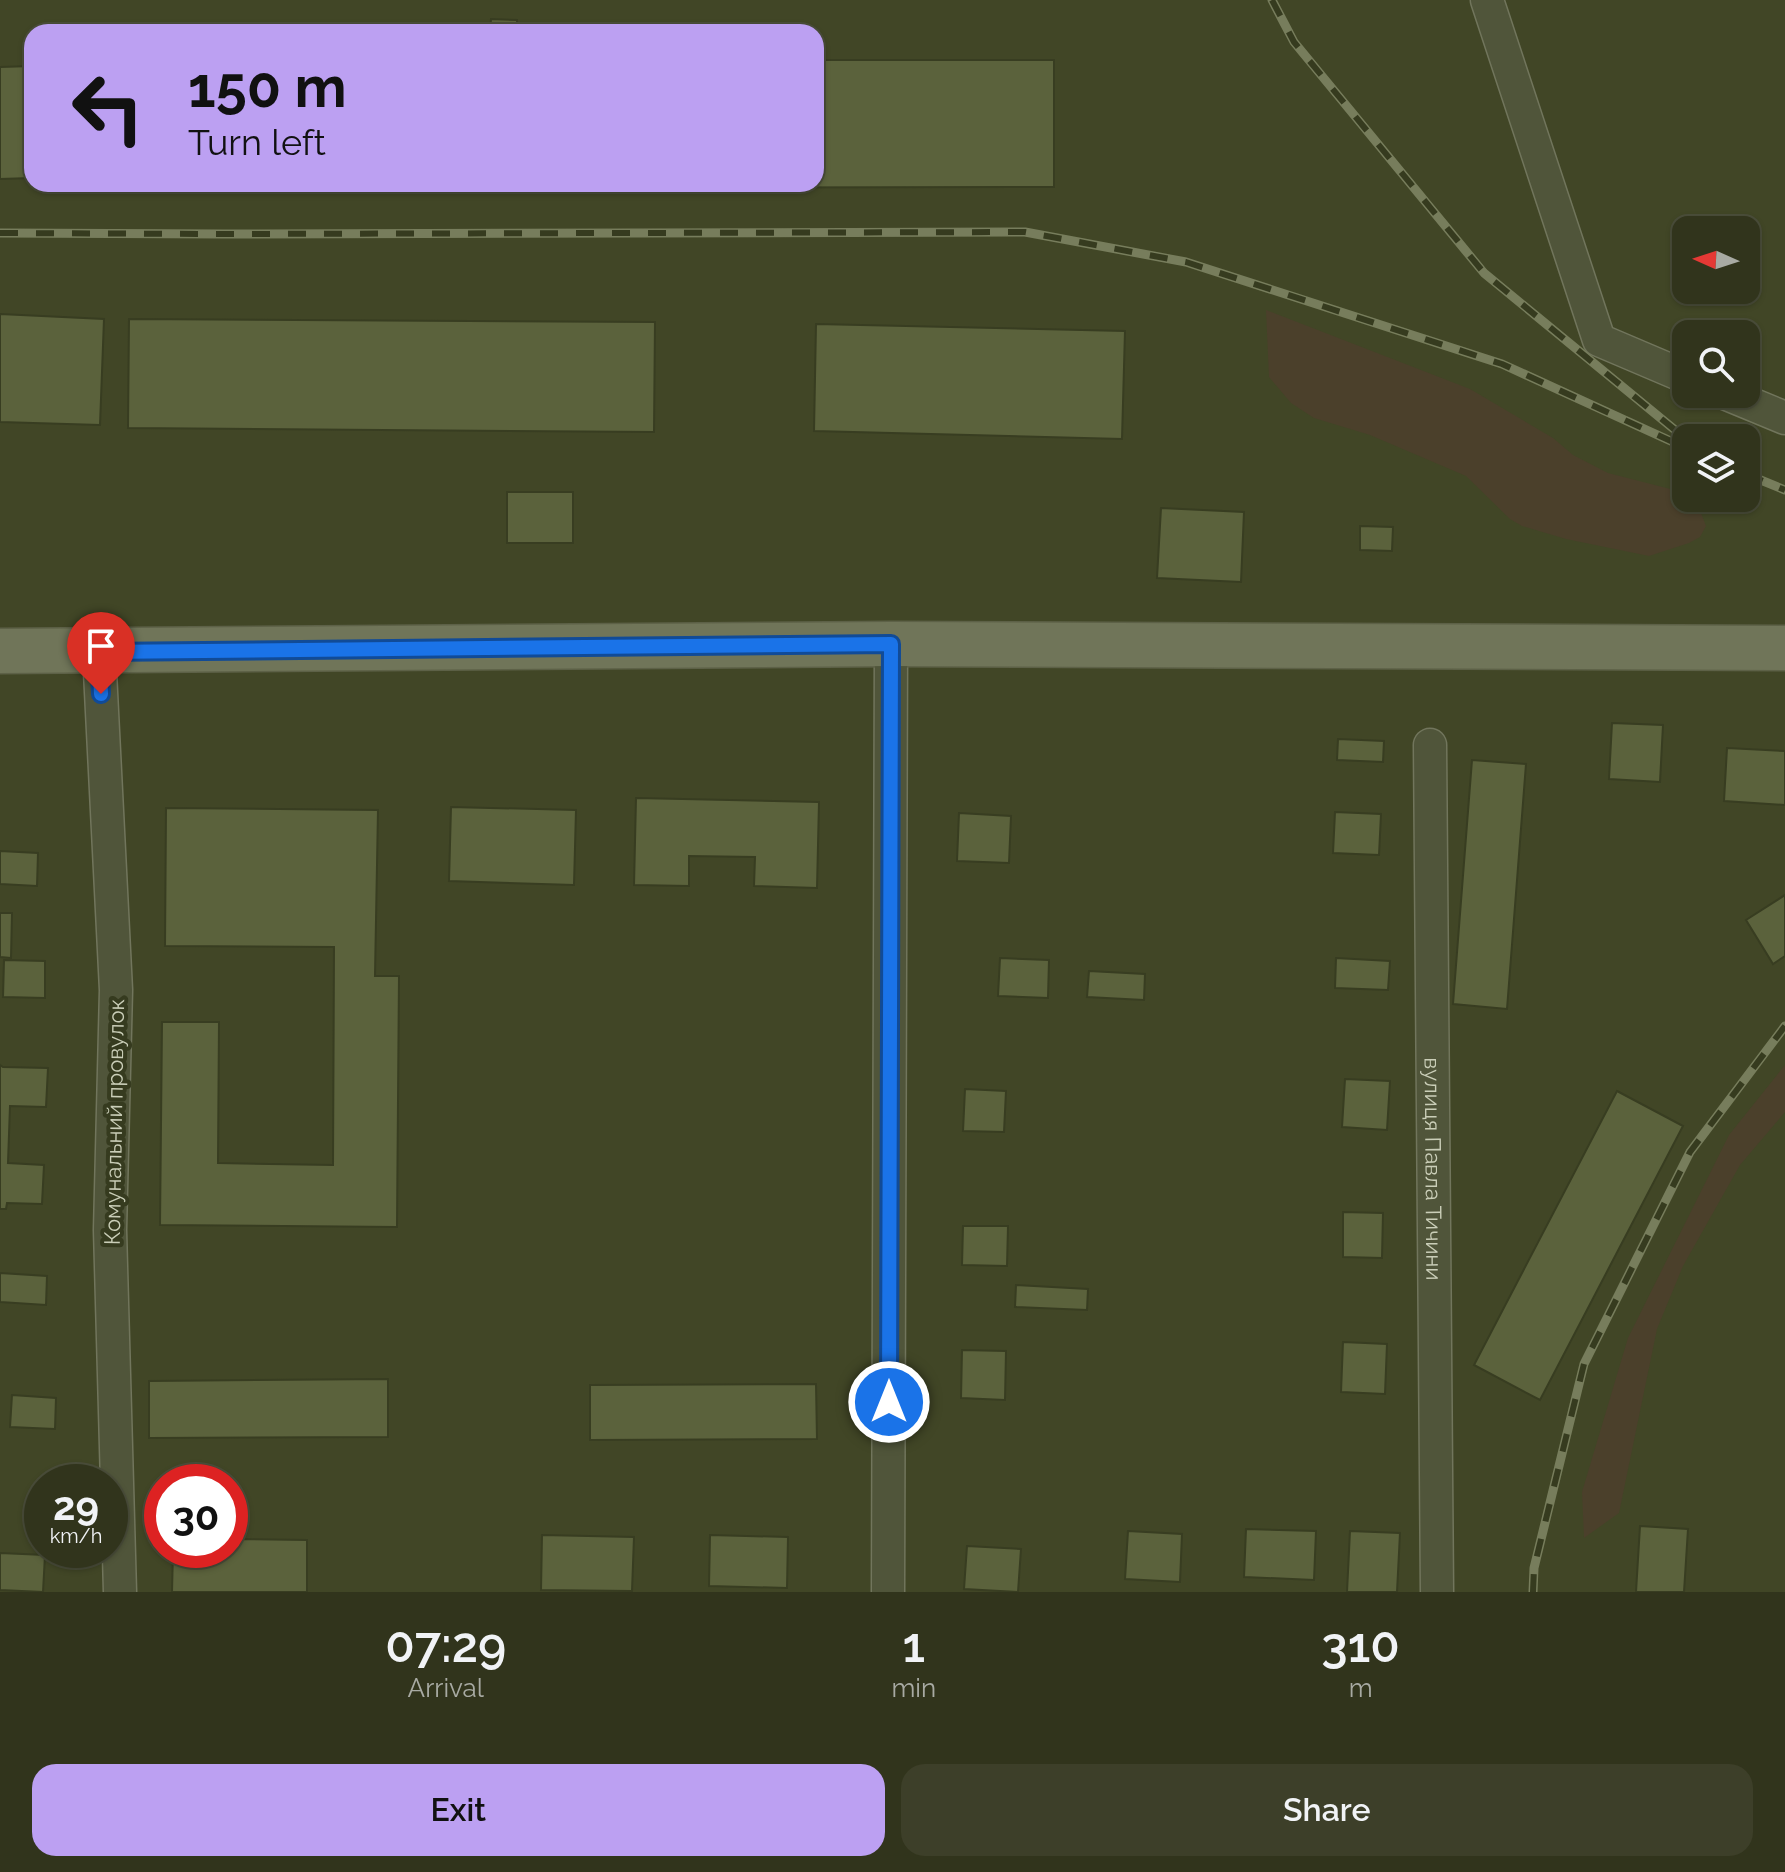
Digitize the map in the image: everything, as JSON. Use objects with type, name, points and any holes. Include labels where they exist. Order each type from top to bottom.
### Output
[{"type":"main road","points":[[0,651],[891,644],[1785,648]]},
{"type":"street","points":[[1487,0],[1599,340],[1672,371]]},
{"type":"street","points":[[1760,408],[1785,418]]},
{"type":"street","points":[[888,1592],[891,644]]},
{"type":"street","name":"Комунальний провулок","points":[[99,652],[116,990],[110,1230],[120,1592]]},
{"type":"street","name":"вулиця Павла Тичини","points":[[1430,745],[1437,1592]]},
{"type":"shaded area","points":[[1266,310],[1470,389],[1553,438],[1573,455],[1608,473],[1672,489],[1672,512],[1700,512],[1706,526],[1700,537],[1689,543],[1649,556],[1566,539],[1522,526],[1510,519],[1466,476],[1370,435],[1314,418],[1291,403],[1269,377]]},
{"type":"shaded area","points":[[1785,1065],[1785,1112],[1740,1165],[1683,1266],[1657,1329],[1619,1513],[1584,1538],[1582,1492],[1628,1338],[1729,1135]]},
{"type":"building","points":[[491,19],[517,20],[517,24],[491,24]]},
{"type":"building","points":[[824,60],[1054,60],[1054,187],[824,187]]},
{"type":"building","points":[[24,66],[24,178],[0,179],[0,67]]},
{"type":"building","points":[[0,314],[104,319],[100,425],[0,422]]},
{"type":"building","points":[[129,319],[655,322],[654,432],[128,428]]},
{"type":"building","points":[[816,324],[1125,331],[1122,439],[814,431]]},
{"type":"building","points":[[507,492],[573,492],[573,543],[507,543]]},
{"type":"building","points":[[1161,508],[1244,512],[1241,582],[1157,578]]},
{"type":"building","points":[[1360,526],[1393,527],[1392,551],[1360,550]]},
{"type":"building","points":[[1612,723],[1663,725],[1660,782],[1609,779]]},
{"type":"building","points":[[1338,739],[1384,741],[1383,762],[1337,760]]},
{"type":"building","points":[[1727,748],[1785,751],[1785,805],[1724,801]]},
{"type":"building","points":[[1472,760],[1526,764],[1507,1009],[1453,1004]]},
{"type":"building","points":[[636,798],[819,802],[817,888],[754,886],[755,857],[689,856],[689,886],[634,885]]},
{"type":"building","points":[[451,807],[576,810],[574,885],[449,881]]},
{"type":"building","points":[[166,808],[378,810],[375,976],[399,976],[397,1227],[160,1225],[162,1022],[219,1022],[218,1163],[333,1165],[334,947],[165,946]]},
{"type":"building","points":[[1335,812],[1381,814],[1379,855],[1333,853]]},
{"type":"building","points":[[959,813],[1011,816],[1009,863],[957,861]]},
{"type":"building","points":[[0,851],[38,853],[37,886],[0,884]]},
{"type":"building","points":[[1785,895],[1785,956],[1773,964],[1746,920]]},
{"type":"building","points":[[0,913],[12,913],[11,958],[0,957]]},
{"type":"building","points":[[1000,958],[1049,960],[1048,998],[998,996]]},
{"type":"building","points":[[1336,958],[1390,961],[1388,990],[1335,988]]},
{"type":"building","points":[[4,960],[45,961],[45,998],[3,997]]},
{"type":"building","points":[[1089,971],[1145,974],[1144,1000],[1087,997]]},
{"type":"building","points":[[0,1065],[48,1068],[46,1107],[10,1106],[8,1163],[44,1165],[42,1204],[7,1203],[6,1209],[0,1209]]},
{"type":"building","points":[[1345,1079],[1390,1081],[1387,1130],[1342,1127]]},
{"type":"building","points":[[965,1089],[1006,1091],[1004,1132],[963,1131]]},
{"type":"building","points":[[1617,1091],[1683,1126],[1540,1400],[1474,1365]]},
{"type":"building","points":[[1343,1212],[1383,1213],[1382,1258],[1343,1257]]},
{"type":"building","points":[[963,1226],[1008,1226],[1007,1266],[962,1265]]},
{"type":"building","points":[[0,1273],[47,1276],[46,1305],[0,1302]]},
{"type":"building","points":[[1016,1285],[1088,1289],[1087,1310],[1015,1307]]},
{"type":"building","points":[[1343,1342],[1387,1344],[1385,1394],[1341,1392]]},
{"type":"building","points":[[962,1350],[1006,1351],[1005,1400],[961,1398]]},
{"type":"building","points":[[388,1379],[388,1437],[149,1438],[149,1381]]},
{"type":"building","points":[[816,1384],[817,1439],[590,1440],[590,1385]]},
{"type":"building","points":[[12,1395],[56,1398],[55,1429],[10,1427]]},
{"type":"building","points":[[1640,1526],[1688,1529],[1684,1592],[1636,1592]]},
{"type":"building","points":[[1246,1529],[1316,1531],[1314,1580],[1244,1577]]},
{"type":"building","points":[[1128,1531],[1182,1534],[1180,1582],[1125,1579]]},
{"type":"building","points":[[1350,1531],[1400,1533],[1397,1592],[1347,1592]]},
{"type":"building","points":[[542,1535],[634,1537],[632,1591],[541,1590]]},
{"type":"building","points":[[710,1535],[788,1537],[787,1588],[709,1586]]},
{"type":"building","points":[[248,1539],[307,1540],[307,1592],[172,1592],[173,1568],[248,1568]]},
{"type":"building","points":[[967,1546],[1021,1549],[1018,1592],[964,1589]]},
{"type":"building","points":[[0,1553],[24,1554],[24,1568],[44,1568],[43,1592],[0,1590]]},
{"type":"railway","points":[[1272,0],[1294,42],[1484,273],[1672,427]]},
{"type":"railway","points":[[0,233],[1025,232],[1186,262],[1502,364],[1672,442]]},
{"type":"railway","points":[[1760,480],[1785,490]]},
{"type":"railway","points":[[1533,1592],[1534,1568],[1584,1364],[1690,1152],[1785,1026]]},
{"type":"route","points":[[101,694],[99,652],[891,644],[889,1402]]}]
